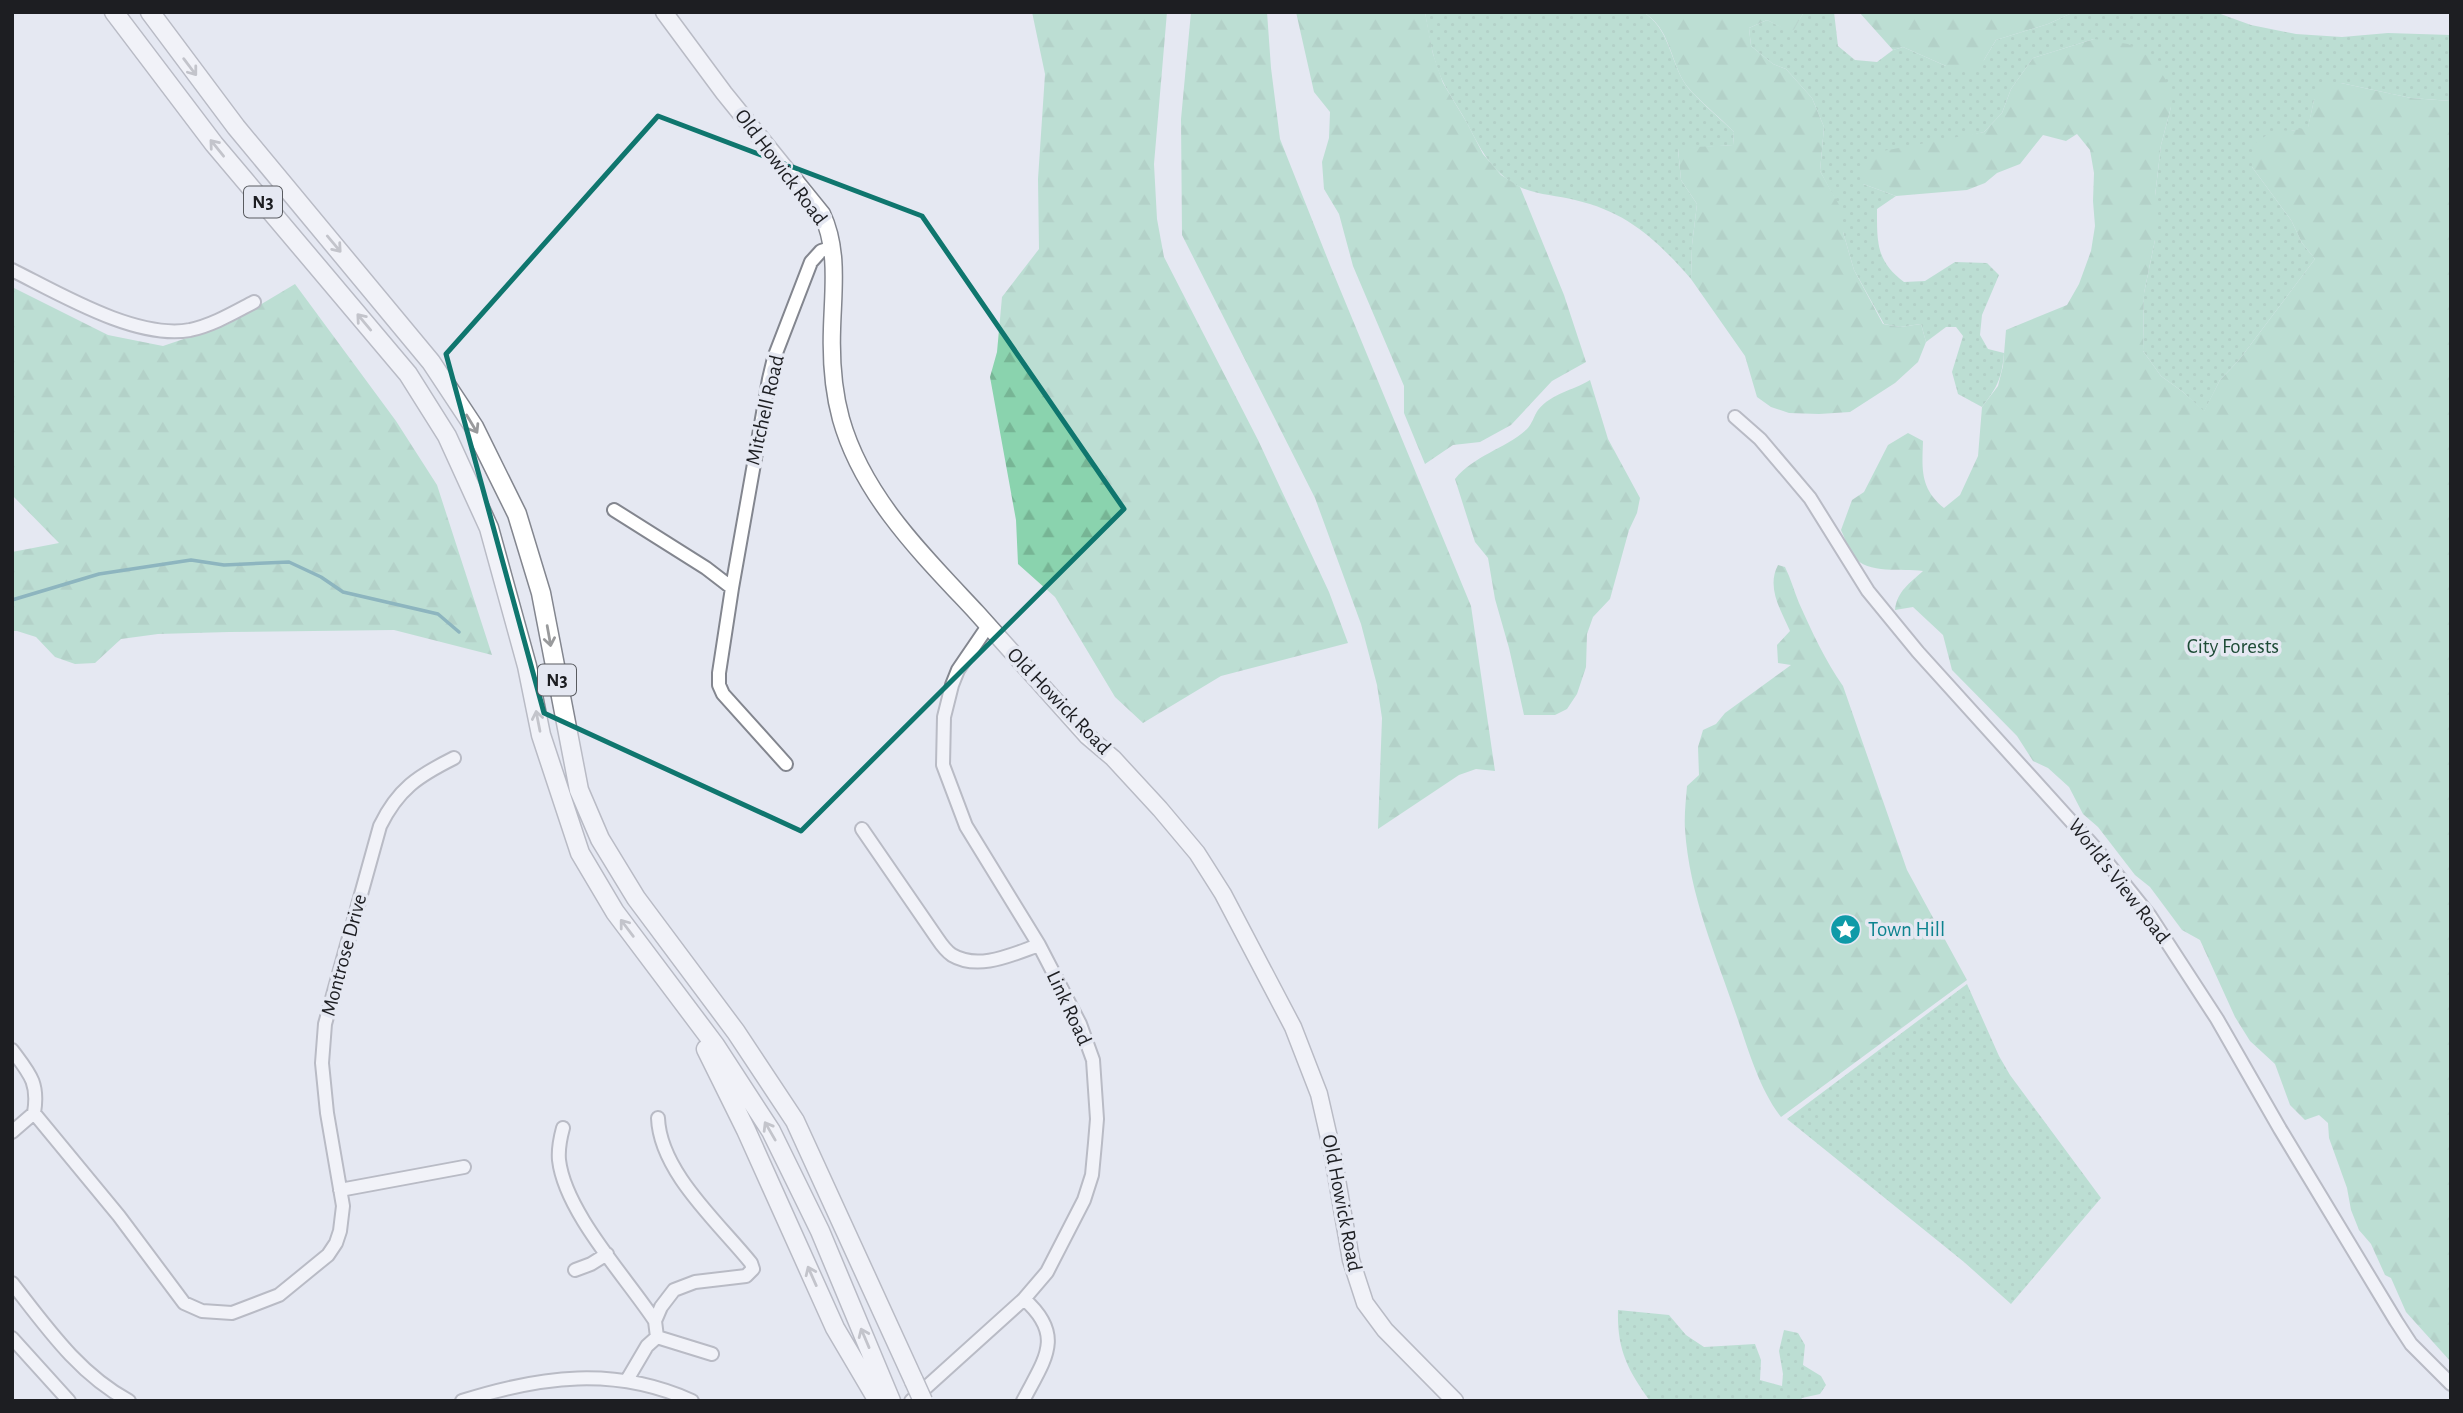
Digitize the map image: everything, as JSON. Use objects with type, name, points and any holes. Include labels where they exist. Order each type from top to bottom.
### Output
[{"type":"highway","name":"N3","points":[[150,12],[236,127],[431,362],[474,427],[516,514],[541,593],[579,790],[600,839],[636,898],[736,1032],[795,1121],[923,1401]]},
{"type":"highway","name":"N3","points":[[119,17],[214,144],[408,374],[447,436],[489,528],[527,666],[541,735],[579,853],[615,912],[715,1045],[771,1131],[820,1231],[891,1401]]},
{"type":"highway","points":[[668,982],[703,1042],[746,1130],[835,1328],[878,1401]]},
{"type":"main road","name":"Old Howick Road","points":[[664,12],[724,93],[822,214],[829,229],[833,247],[831,332],[835,391],[849,444],[873,493],[937,570],[1087,736],[1113,758],[1145,792],[1211,873],[1293,1027],[1319,1094],[1351,1260],[1365,1303],[1385,1330],[1455,1401]]},
{"type":"street","name":"Mitchell Road","points":[[786,764],[723,694],[719,685],[761,415],[774,358],[811,262],[821,251],[833,247]]},
{"type":"street","points":[[12,270],[106,315],[150,330],[170,332],[212,324],[254,302]]},
{"type":"street","name":"World's View Road","points":[[1735,417],[1760,439],[1810,498],[1868,590],[1918,652],[2098,850],[2150,916],[2217,1019],[2396,1321],[2412,1344],[2451,1384]]},
{"type":"street","points":[[614,510],[706,568],[732,588]]},
{"type":"street","name":"Link Road","points":[[911,1401],[1024,1299],[1047,1272],[1084,1200],[1092,1175],[1097,1119],[1093,1060],[1074,1009],[1039,945],[966,826],[943,765],[944,717],[952,685],[958,670],[988,626]]},
{"type":"street","name":"Montrose Drive","points":[[34,1113],[119,1216],[184,1303],[202,1311],[232,1313],[279,1295],[328,1255],[336,1243],[343,1219],[322,1063],[325,1024],[380,826],[402,790],[423,774],[454,758]]},
{"type":"street","points":[[862,829],[950,954],[966,961],[982,962],[1039,945]]},
{"type":"street","points":[[12,1050],[35,1084],[37,1093],[34,1113],[12,1132]]},
{"type":"street","points":[[655,1321],[661,1307],[674,1290],[695,1282],[746,1276],[753,1269],[724,1230],[693,1196],[664,1150],[658,1133],[658,1118]]},
{"type":"street","points":[[563,1128],[559,1152],[565,1184],[607,1254],[655,1321],[657,1337]]},
{"type":"street","points":[[340,1190],[464,1167]]},
{"type":"street","points":[[575,1270],[607,1254]]},
{"type":"street","points":[[12,1283],[61,1346],[89,1374],[130,1401]]},
{"type":"street","points":[[1023,1401],[1043,1365],[1049,1342],[1049,1332],[1044,1321],[1036,1309],[1024,1299]]},
{"type":"street","points":[[657,1337],[712,1354]]},
{"type":"street","points":[[627,1380],[647,1346],[657,1337]]},
{"type":"street","points":[[12,1338],[69,1401]]},
{"type":"street","points":[[462,1401],[520,1384],[550,1379],[627,1380],[667,1389],[692,1401]]},
{"type":"highlighted area","points":[[658,116],[922,216],[1124,509],[801,831],[544,713],[446,354]]},
{"type":"green space","points":[[1032,12],[1167,12],[1154,164],[1157,219],[1164,257],[1258,440],[1329,592],[1348,643],[1221,676],[1143,723],[1115,697],[1055,597],[1018,564],[1016,520],[990,377],[997,352],[1002,297],[1039,249],[1038,179],[1045,74]]},
{"type":"green space","points":[[1191,12],[1267,12],[1280,139],[1471,606],[1495,771],[1476,769],[1459,775],[1378,829],[1382,718],[1377,685],[1361,624],[1315,498],[1182,235],[1181,119]]},
{"type":"green space","points":[[1296,12],[1425,12],[1433,54],[1443,83],[1483,154],[1501,175],[1520,187],[1564,295],[1586,362],[1552,381],[1511,425],[1480,442],[1453,445],[1425,464],[1404,413],[1404,386],[1353,266],[1339,214],[1324,189],[1322,162],[1329,138],[1330,112],[1314,92]]},
{"type":"green space","points":[[1425,12],[1643,12],[1652,19],[1664,35],[1684,82],[1734,132],[1733,145],[1678,149],[1681,180],[1697,204],[1691,279],[1653,240],[1625,220],[1593,205],[1525,189],[1494,167],[1440,76]]},
{"type":"green space","points":[[1643,12],[1804,12],[1792,33],[1767,20],[1749,28],[1751,46],[1773,64],[1786,69],[1812,98],[1824,127],[1820,171],[1843,212],[1843,232],[1854,270],[1883,324],[1900,327],[1921,324],[1926,342],[1918,362],[1895,383],[1850,412],[1789,413],[1771,407],[1757,397],[1745,356],[1691,279],[1697,204],[1681,180],[1678,148],[1733,145],[1734,132],[1684,82],[1659,26]]},
{"type":"green space","points":[[1804,12],[1834,12],[1838,46],[1855,60],[1877,62],[1893,50],[1903,47],[1946,66],[1984,60],[1996,40],[2048,24],[2074,12],[2215,12],[2251,25],[2296,34],[2342,37],[2388,33],[2451,35],[2451,101],[2411,98],[2341,83],[2314,100],[2308,128],[2274,131],[2252,167],[2291,220],[2302,243],[2315,259],[2239,360],[2220,380],[2204,412],[2161,376],[2143,351],[2144,293],[2155,240],[2155,196],[2161,145],[2171,107],[2094,39],[2033,58],[2011,89],[2002,113],[1984,132],[1951,140],[1863,184],[1896,196],[1877,209],[1877,231],[1883,258],[1904,282],[1925,281],[1955,262],[1987,263],[1999,275],[1982,315],[1980,335],[1988,349],[2004,353],[2003,362],[1998,382],[1982,407],[1958,394],[1952,372],[1963,336],[1956,327],[1946,327],[1926,342],[1921,324],[1900,327],[1884,324],[1854,270],[1843,232],[1842,212],[1820,171],[1824,127],[1812,98],[1786,69],[1773,64],[1751,46],[1749,28],[1767,20],[1792,32]]},
{"type":"green space","points":[[1859,12],[2074,12],[2048,24],[1996,40],[1984,60],[1972,71],[1946,66],[1903,47],[1893,50]]},
{"type":"green space","name":"City Forests","points":[[2094,39],[2128,44],[2153,59],[2167,82],[2171,107],[2161,145],[2155,196],[2155,240],[2144,293],[2143,351],[2161,376],[2204,411],[2220,380],[2239,360],[2315,259],[2302,243],[2291,220],[2252,167],[2254,144],[2274,130],[2291,131],[2308,127],[2314,100],[2322,85],[2341,83],[2411,98],[2451,101],[2451,1362],[2406,1312],[2391,1278],[2385,1275],[2371,1244],[2359,1230],[2329,1138],[2328,1123],[2319,1115],[2305,1120],[2290,1105],[2275,1064],[2250,1041],[2235,1017],[2200,940],[2182,930],[2150,887],[2135,875],[2098,827],[2083,814],[2069,787],[2048,768],[2033,761],[2017,736],[1952,670],[1943,635],[1913,607],[1895,610],[1901,592],[1923,571],[1886,570],[1859,562],[1853,556],[1841,530],[1852,500],[1864,492],[1888,445],[1908,433],[1923,441],[1924,478],[1936,501],[1944,508],[1960,495],[1978,456],[1982,407],[1998,386],[2003,366],[2006,330],[2067,305],[2079,284],[2091,251],[2095,226],[2094,173],[2090,150],[2077,134],[2066,141],[2043,135],[2020,164],[1967,190],[1896,196],[1863,184],[1862,166],[1872,153],[1984,132],[2002,113],[2011,89],[2033,58]]},
{"type":"green space","points":[[295,284],[396,421],[437,485],[492,655],[394,630],[229,632],[158,634],[121,639],[95,663],[75,664],[55,657],[36,637],[12,631],[12,552],[59,543],[12,495],[12,287],[108,335],[163,346],[228,324]]},
{"type":"green space","points":[[1590,380],[1608,439],[1640,498],[1610,599],[1593,617],[1587,634],[1586,667],[1577,694],[1567,709],[1555,715],[1524,715],[1495,599],[1488,558],[1475,542],[1455,479],[1471,464],[1527,429],[1544,404]]},
{"type":"green space","points":[[1778,565],[1785,567],[1814,635],[1843,686],[1907,870],[1967,980],[1781,1117],[1756,1070],[1705,926],[1692,878],[1685,824],[1687,786],[1699,775],[1698,747],[1703,730],[1716,724],[1725,713],[1791,665],[1778,663],[1777,645],[1790,631],[1774,590]]},
{"type":"green space","points":[[1967,984],[2010,1075],[2101,1198],[2011,1304],[1964,1262],[1787,1119]]},
{"type":"green space","points":[[1618,1310],[1669,1315],[1686,1335],[1704,1347],[1755,1344],[1761,1360],[1760,1380],[1782,1386],[1779,1351],[1784,1330],[1798,1333],[1805,1345],[1803,1365],[1821,1376],[1826,1385],[1820,1394],[1802,1398],[1800,1401],[1650,1401],[1625,1358],[1619,1336]]},
{"type":"waterway","points":[[12,600],[99,574],[191,560],[224,565],[289,562],[321,577],[343,592],[438,614],[459,632]]},
{"type":"place","name":"Town Hill","points":[[1845,929]]}]
